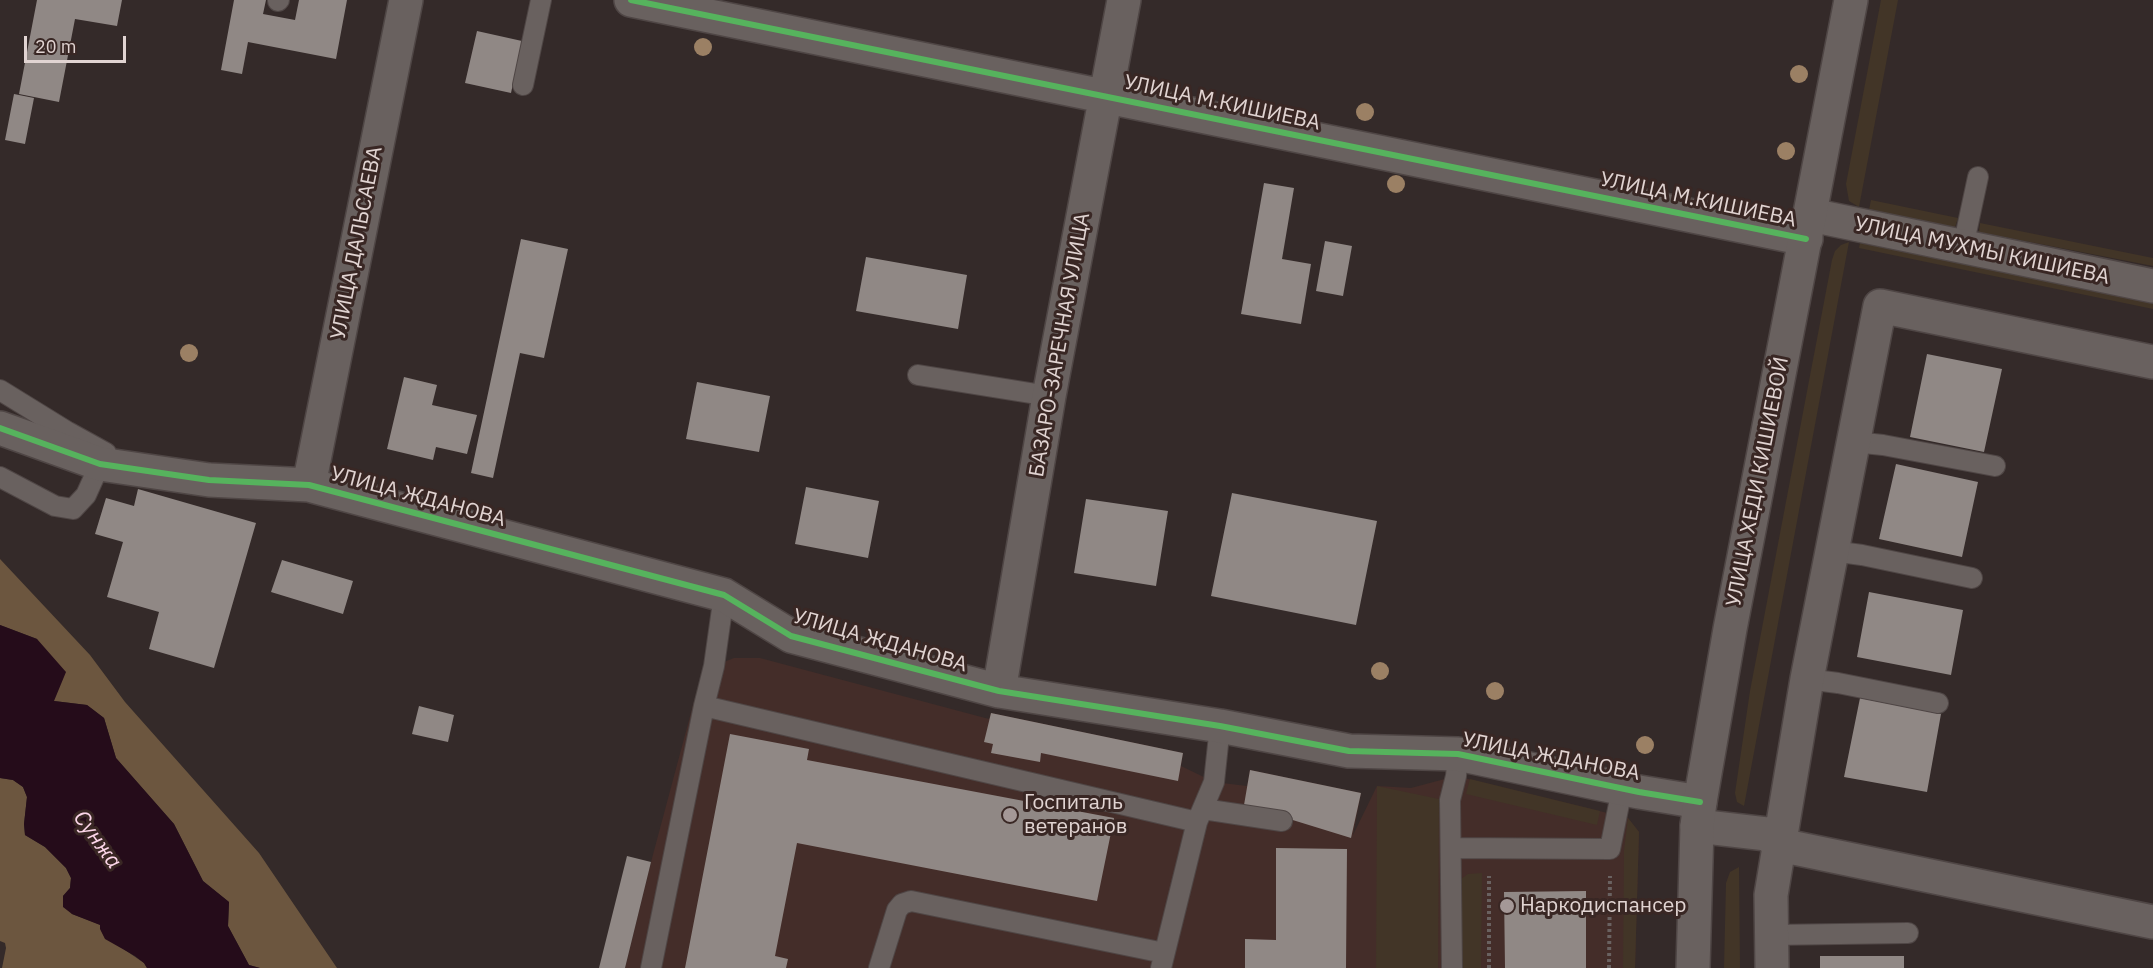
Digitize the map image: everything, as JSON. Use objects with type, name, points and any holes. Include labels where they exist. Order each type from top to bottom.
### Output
[{"type":"street","name":"УЛИЦА ДАЛЬСАЕВА","points":[[309,485],[406,0]]},
{"type":"street","name":"УЛИЦА М.КИШИЕВА","points":[[631,0],[1106,96],[1808,227]]},
{"type":"street","name":"БАЗАРО-ЗАРЕЧНАЯ УЛИЦА","points":[[999,691],[1049,396],[1124,0]]},
{"type":"street","name":"УЛИЦА ХЕДИ КИШИЕВОЙ","points":[[1693,968],[1699,814],[1730,629],[1851,0]]},
{"type":"street","name":"УЛИЦА МУХМЫ КИШИЕВА","points":[[1808,227],[1963,247],[2153,286]]},
{"type":"street","points":[[1772,968],[1771,895],[1807,679],[1880,306],[2153,362]]},
{"type":"street","name":"УЛИЦА ЖДАНОВА","points":[[0,428],[100,464],[209,480],[309,485],[724,595],[791,636],[999,691],[1220,726],[1349,751],[1458,754],[1622,789],[1767,834],[1780,844],[2153,922]]},
{"type":"lane","points":[[524,85],[541,0]]},
{"type":"lane","points":[[1963,247],[1978,177]]},
{"type":"lane","points":[[918,375],[1049,396]]},
{"type":"lane","points":[[0,390],[68,432],[138,470]]},
{"type":"lane","points":[[1854,442],[1883,445],[1995,466]]},
{"type":"lane","points":[[0,477],[55,506],[73,509],[86,495],[100,464]]},
{"type":"lane","points":[[1832,551],[1972,578]]},
{"type":"lane","points":[[651,968],[714,666],[724,595]]},
{"type":"lane","points":[[1807,679],[1938,703]]},
{"type":"lane","points":[[704,706],[1200,816],[1282,821]]},
{"type":"lane","points":[[879,968],[897,910],[903,904],[911,901],[1162,960],[1200,816],[1215,778],[1220,726]]},
{"type":"lane","points":[[1452,968],[1450,800],[1458,754]]},
{"type":"lane","points":[[1451,848],[1610,849],[1622,789]]},
{"type":"lane","points":[[1772,935],[1908,933]]},
{"type":"path","points":[[1489,968],[1490,849]]},
{"type":"path","points":[[1609,968],[1610,849]]},
{"type":"shaded area","points":[[1881,0],[1898,0],[1859,207],[1849,201],[1846,184]]},
{"type":"shaded area","points":[[1871,200],[1958,218],[1955,227],[1869,210]]},
{"type":"shaded area","points":[[1980,223],[2153,258],[2153,266],[1979,232]]},
{"type":"shaded area","points":[[1849,242],[1744,806],[1737,802],[1735,793],[1750,691],[1832,260],[1835,251],[1841,245]]},
{"type":"shaded area","points":[[1860,243],[2153,302],[2153,309],[1859,248]]},
{"type":"shaded area","points":[[0,559],[90,655],[125,702],[259,853],[337,968],[260,968],[249,965],[228,926],[229,902],[203,881],[174,824],[116,758],[104,718],[87,705],[54,701],[37,639],[0,625]]},
{"type":"shaded area","name":"Госпиталь ветеранов","points":[[734,658],[760,658],[989,719],[991,713],[1183,753],[1181,766],[1214,782],[1247,786],[1250,770],[1361,793],[1353,835],[1377,786],[1411,788],[1456,776],[1628,818],[1639,832],[1635,968],[625,968],[704,664],[714,666]]},
{"type":"shaded area","points":[[0,778],[13,780],[23,787],[27,797],[25,835],[45,847],[66,868],[71,878],[70,888],[63,896],[72,914],[101,925],[125,950],[144,963],[147,968],[2,968],[6,948],[5,943],[0,941]]},
{"type":"shaded area","points":[[1470,779],[1600,811],[1597,825],[1466,794]]},
{"type":"shaded area","points":[[1377,786],[1439,799],[1438,968],[1376,968]]},
{"type":"shaded area","points":[[1628,818],[1639,832],[1635,968],[1623,968],[1624,850]]},
{"type":"shaded area","points":[[1739,867],[1740,968],[1724,968],[1726,883],[1730,872]]},
{"type":"shaded area","points":[[1482,873],[1481,968],[1461,968],[1461,879],[1468,874]]},
{"type":"water","name":"Сунжа","points":[[0,625],[37,639],[66,672],[54,701],[87,705],[104,718],[116,758],[174,824],[203,881],[229,902],[228,926],[249,965],[260,968],[147,968],[135,956],[105,939],[100,925],[72,914],[63,907],[63,896],[70,888],[71,878],[66,868],[45,847],[25,835],[27,797],[23,787],[13,780],[0,778]]},
{"type":"building","points":[[37,0],[122,0],[117,26],[75,19],[59,102],[19,94]]},
{"type":"building","points":[[234,0],[266,0],[263,14],[295,20],[299,0],[347,0],[336,59],[248,42],[242,74],[221,70]]},
{"type":"building","points":[[477,31],[522,41],[511,93],[465,83]]},
{"type":"building","points":[[14,94],[34,98],[25,144],[5,140]]},
{"type":"building","points":[[1264,183],[1294,188],[1282,259],[1311,264],[1301,324],[1241,314]]},
{"type":"building","points":[[521,239],[568,249],[544,358],[520,353],[493,478],[471,473]]},
{"type":"building","points":[[1325,241],[1352,246],[1343,296],[1316,291]]},
{"type":"building","points":[[866,257],[967,275],[958,329],[856,311]]},
{"type":"building","points":[[1927,354],[2002,369],[1984,452],[1910,437]]},
{"type":"building","points":[[404,377],[437,385],[432,405],[477,415],[467,454],[436,447],[433,460],[387,449]]},
{"type":"building","points":[[697,382],[770,396],[759,452],[686,439]]},
{"type":"building","points":[[1896,464],[1978,482],[1962,557],[1879,539]]},
{"type":"building","points":[[806,487],[879,501],[868,558],[795,544]]},
{"type":"building","points":[[138,489],[256,523],[214,668],[149,649],[159,612],[107,597],[123,542],[95,534],[106,498],[134,506]]},
{"type":"building","points":[[1232,493],[1377,521],[1356,625],[1211,596]]},
{"type":"building","points":[[1086,499],[1168,511],[1156,586],[1074,573]]},
{"type":"building","points":[[282,560],[353,581],[343,614],[271,592]]},
{"type":"building","points":[[1869,592],[1963,610],[1951,675],[1857,657]]},
{"type":"building","points":[[1860,698],[1941,714],[1927,792],[1844,777]]},
{"type":"building","points":[[419,706],[454,715],[448,742],[412,734]]},
{"type":"building","points":[[991,713],[1183,753],[1178,781],[1041,753],[1040,762],[991,753],[993,744],[984,742]]},
{"type":"building","points":[[730,734],[809,749],[807,760],[1114,818],[1097,901],[797,843],[775,956],[788,959],[786,968],[685,968]]},
{"type":"building","points":[[1250,770],[1361,793],[1351,838],[1244,805]]},
{"type":"building","points":[[1276,848],[1347,849],[1346,968],[1245,968],[1245,939],[1276,940]]},
{"type":"building","points":[[627,856],[651,862],[625,968],[599,968]]},
{"type":"building","points":[[1586,891],[1586,968],[1505,968],[1504,892]]},
{"type":"building","points":[[1820,956],[1904,956],[1904,968],[1820,968]]},
{"type":"cycle path","points":[[631,0],[1806,239]]},
{"type":"cycle path","points":[[0,428],[100,464],[209,480],[309,485],[724,595],[791,636],[999,691],[1220,726],[1349,751],[1458,754],[1639,792],[1700,802]]},
{"type":"place","name":"Госпиталь ветеранов","points":[[1010,815]]},
{"type":"place","name":"Наркодиспансер","points":[[1507,906]]}]
